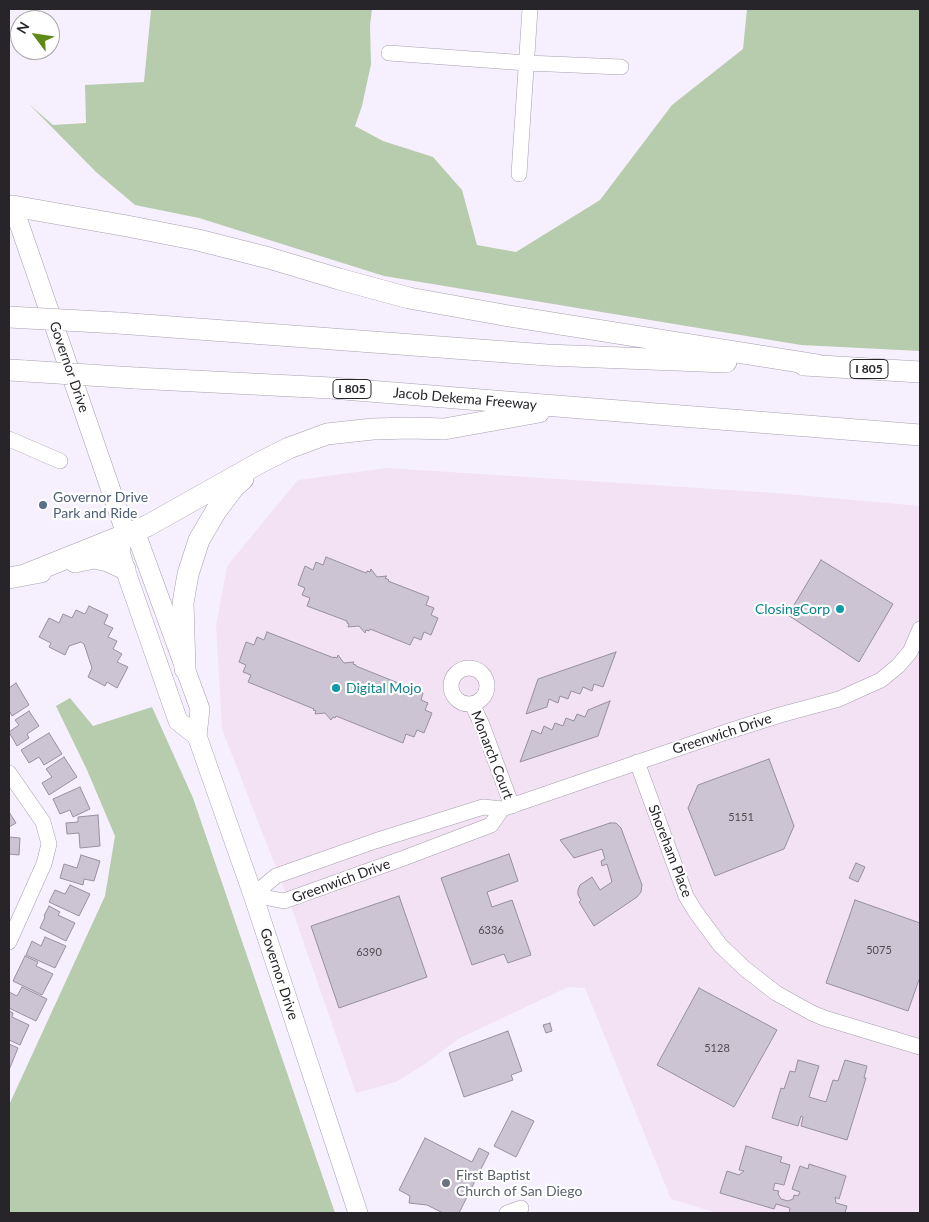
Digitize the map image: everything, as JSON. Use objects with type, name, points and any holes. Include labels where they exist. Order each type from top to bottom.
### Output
[{"type":"highway","points":[[10,205],[198,240],[409,298],[509,316],[818,365]]},
{"type":"highway","name":"I 805","points":[[9,317],[118,323],[547,355],[818,365],[920,372]]},
{"type":"highway","name":"Jacob Dekema Freeway","points":[[17,371],[331,388],[920,435]]},
{"type":"highway","points":[[18,576],[148,526],[261,462],[289,448],[327,434],[373,429],[444,429],[569,407]]},
{"type":"highway","points":[[185,669],[183,603],[188,574],[199,540],[216,511],[234,487],[261,462]]},
{"type":"highway","points":[[18,576],[47,572],[94,558],[108,561],[125,569]]},
{"type":"main road","name":"Governor Drive","points":[[10,205],[126,534],[120,546],[125,569],[178,721],[197,736]]},
{"type":"main road","name":"Governor Drive","points":[[126,534],[137,539],[139,542],[200,709],[197,736],[253,894],[358,1213]]},
{"type":"street","points":[[520,174],[530,9]]},
{"type":"street","points":[[389,53],[526,63],[621,67]]},
{"type":"street","points":[[9,440],[60,461]]},
{"type":"street","name":"Greenwich Drive","points":[[253,894],[276,876],[375,841],[483,807],[507,808],[726,732],[838,699],[881,680],[898,666],[910,652],[920,629]]},
{"type":"street","name":"Monarch Court","points":[[472,704],[482,725],[507,808]]},
{"type":"street","name":"Shoreham Place","points":[[637,762],[686,896],[720,945],[744,968],[776,993],[812,1013],[920,1047]]},
{"type":"street","points":[[9,773],[43,822],[49,844],[44,864],[9,942]]},
{"type":"street","name":"Greenwich Drive","points":[[253,894],[284,901],[491,825],[507,808]]},
{"type":"shaded area","points":[[387,468],[776,493],[920,506],[920,1213],[717,1213],[671,1199],[585,988],[568,987],[458,1039],[425,1064],[396,1082],[356,1093],[292,909],[222,729],[216,626],[227,566],[298,480]]},
{"type":"green space","points":[[372,9],[370,25],[371,64],[362,106],[355,126],[383,141],[433,157],[462,190],[477,245],[516,252],[600,200],[672,105],[743,49],[747,9],[920,9],[920,351],[801,345],[384,276],[199,218],[135,205],[96,172],[29,104],[53,125],[86,123],[85,85],[144,82],[151,10]]},
{"type":"green space","points":[[70,698],[93,726],[152,707],[193,798],[335,1213],[9,1213],[9,1105],[105,896],[115,836],[87,770],[56,706]]},
{"type":"building","points":[[326,557],[366,573],[367,571],[370,572],[371,569],[377,577],[387,576],[385,578],[388,581],[429,597],[426,605],[434,608],[431,615],[438,618],[431,635],[424,632],[421,640],[414,637],[410,645],[370,629],[369,631],[366,630],[365,633],[359,626],[348,627],[347,621],[307,606],[310,598],[302,595],[305,588],[298,585],[305,566],[313,570],[316,562],[323,565]]},
{"type":"building","name":"ClosingCorp","points":[[821,560],[893,604],[859,662],[788,615]]},
{"type":"building","points":[[89,606],[108,615],[104,624],[113,628],[108,637],[117,641],[113,649],[122,654],[117,662],[128,667],[117,688],[107,682],[105,686],[88,677],[92,668],[84,644],[81,642],[69,646],[65,655],[49,647],[51,643],[39,637],[49,618],[59,623],[63,614],[72,618],[76,610],[85,614]]},
{"type":"building","name":"Digital Mojo","points":[[267,632],[334,658],[337,658],[338,655],[344,663],[354,662],[353,664],[356,666],[423,693],[421,700],[428,703],[425,710],[432,713],[424,733],[417,730],[414,737],[406,734],[403,743],[336,716],[331,720],[325,713],[315,714],[316,711],[314,709],[248,682],[251,675],[243,672],[246,665],[239,662],[246,642],[254,645],[257,637],[264,640]]},
{"type":"building","points":[[616,652],[603,687],[594,684],[592,691],[583,687],[580,694],[571,691],[568,699],[560,696],[558,703],[549,699],[547,707],[526,714],[538,679]]},
{"type":"building","points":[[16,683],[29,705],[12,716],[9,710],[9,688]]},
{"type":"building","points":[[610,701],[598,736],[520,762],[532,730],[541,734],[544,726],[552,730],[555,723],[563,726],[566,718],[574,721],[577,714],[585,717],[588,710]]},
{"type":"building","points":[[29,711],[39,726],[27,734],[29,738],[17,746],[9,732],[19,725],[15,720]]},
{"type":"building","points":[[49,733],[62,754],[44,765],[39,757],[29,763],[21,750]]},
{"type":"building","points":[[64,757],[77,777],[49,795],[42,783],[52,777],[46,769]]},
{"type":"building","points":[[769,759],[794,826],[784,849],[715,876],[688,808],[698,785]]},
{"type":"building","points":[[80,787],[90,809],[73,817],[70,810],[60,814],[53,799]]},
{"type":"building","points":[[9,812],[16,823],[9,827]]},
{"type":"building","points":[[98,815],[100,846],[80,848],[79,833],[67,834],[66,823],[78,822],[78,817]]},
{"type":"building","points":[[610,823],[616,823],[621,828],[642,885],[641,892],[637,897],[594,926],[579,902],[581,900],[578,890],[580,885],[592,877],[600,890],[612,882],[607,864],[602,866],[601,861],[605,859],[602,849],[574,858],[560,840]]},
{"type":"building","points":[[9,837],[20,838],[19,855],[9,854]]},
{"type":"building","points":[[509,854],[518,881],[487,892],[492,907],[512,900],[531,955],[508,963],[504,954],[472,965],[441,878]]},
{"type":"building","points":[[81,855],[100,861],[94,881],[84,879],[83,885],[60,878],[64,864],[77,868]]},
{"type":"building","points":[[856,863],[865,867],[858,882],[849,878]]},
{"type":"building","points":[[70,885],[90,894],[79,916],[49,902],[55,890],[65,894]]},
{"type":"building","points":[[399,896],[427,977],[339,1008],[311,926]]},
{"type":"building","points":[[855,900],[920,923],[920,977],[908,1011],[826,983]]},
{"type":"building","points":[[49,906],[60,912],[58,915],[75,923],[66,941],[40,928]]},
{"type":"building","points":[[45,937],[66,946],[55,968],[26,955],[32,941],[41,946]]},
{"type":"building","points":[[25,956],[38,962],[36,966],[53,974],[42,995],[13,981]]},
{"type":"building","points":[[22,987],[47,999],[36,1021],[9,1008],[9,992],[17,996]]},
{"type":"building","points":[[699,988],[777,1030],[734,1107],[657,1065]]},
{"type":"building","points":[[9,1011],[13,1013],[12,1017],[29,1025],[20,1045],[9,1040]]},
{"type":"building","points":[[550,1023],[552,1031],[546,1033],[543,1025]]},
{"type":"building","points":[[508,1031],[522,1071],[511,1075],[513,1080],[464,1097],[449,1053]]},
{"type":"building","points":[[9,1044],[18,1048],[9,1070]]},
{"type":"building","points":[[798,1060],[819,1066],[809,1097],[826,1102],[833,1080],[838,1081],[845,1060],[867,1066],[864,1078],[866,1078],[847,1140],[801,1126],[803,1117],[801,1116],[798,1126],[772,1118],[781,1088],[784,1089],[790,1071],[795,1072]]},
{"type":"building","points":[[512,1111],[534,1121],[516,1157],[494,1146]]},
{"type":"building","points":[[425,1138],[472,1162],[479,1148],[489,1153],[459,1213],[443,1213],[427,1205],[409,1203],[410,1196],[399,1190]]},
{"type":"building","points":[[746,1146],[782,1157],[780,1162],[790,1165],[784,1185],[775,1183],[773,1190],[779,1191],[778,1194],[781,1199],[788,1201],[793,1199],[794,1195],[798,1196],[800,1192],[792,1189],[800,1166],[808,1169],[809,1164],[846,1176],[839,1199],[835,1197],[836,1203],[847,1206],[845,1213],[789,1213],[790,1208],[776,1204],[774,1209],[720,1193],[727,1171],[739,1175],[744,1171],[739,1170]]},
{"type":"place","name":"Governor Drive Park and Ride","points":[[43,505]]},
{"type":"place","name":"ClosingCorp","points":[[840,609]]},
{"type":"place","name":"Digital Mojo","points":[[336,688]]},
{"type":"place","name":"First Baptist Church of San Diego","points":[[446,1183]]}]
